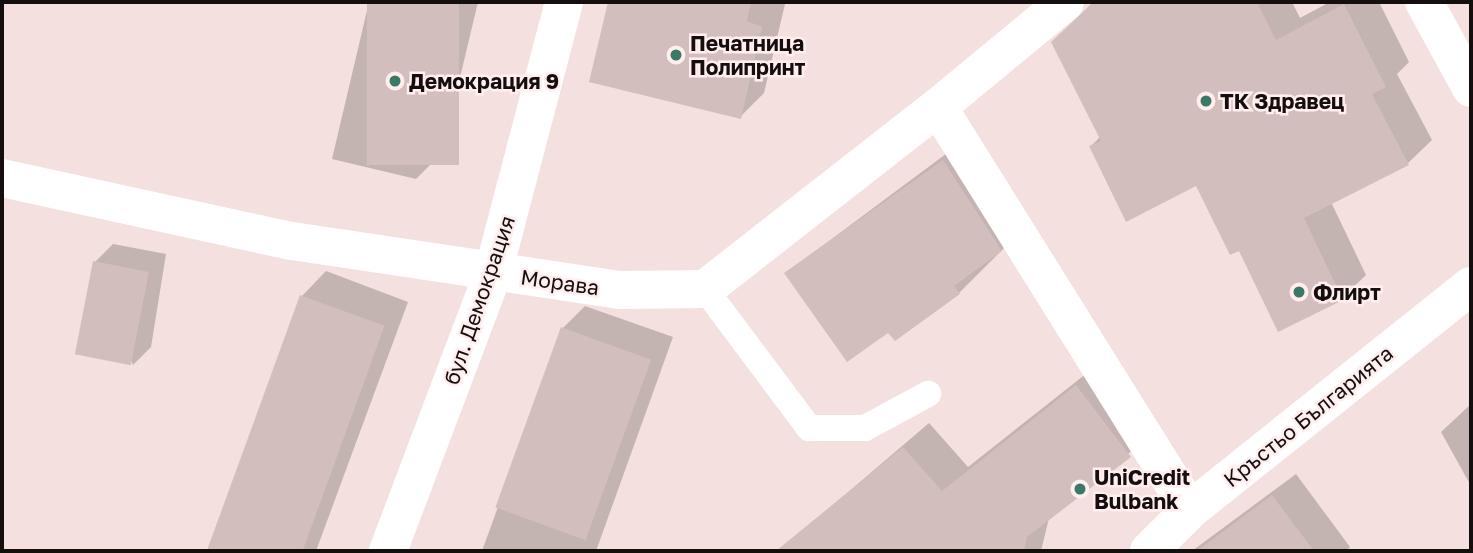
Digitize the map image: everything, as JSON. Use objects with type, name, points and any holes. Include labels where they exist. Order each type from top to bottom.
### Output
[{"type":"street","name":"бул. Демокрация","points":[[388,551],[493,273],[564,2]]},
{"type":"street","points":[[705,289],[938,107],[1065,2]]},
{"type":"street","points":[[1424,2],[1471,88]]},
{"type":"street","points":[[938,107],[1190,510]]},
{"type":"street","name":"Морава","points":[[2,178],[292,241],[493,273],[619,290],[705,289]]},
{"type":"street","name":"Кръстьо Българията","points":[[1149,551],[1190,510],[1471,286]]},
{"type":"lane","points":[[705,289],[809,428],[865,428],[928,394]]},
{"type":"building","name":"Демокрация 9","points":[[367,2],[459,2],[459,165],[367,165]]},
{"type":"building","name":"Печатница Полипринт","points":[[608,2],[751,2],[747,21],[762,27],[741,119],[589,82]]},
{"type":"building","points":[[1094,2],[1257,2],[1276,40],[1344,4],[1386,87],[1372,94],[1409,165],[1304,218],[1343,300],[1278,332],[1239,251],[1230,255],[1196,186],[1126,222],[1089,146],[1101,141],[1051,42]]},
{"type":"building","points":[[943,160],[1002,251],[954,286],[960,294],[895,341],[888,333],[847,362],[784,273]]},
{"type":"building","points":[[93,261],[149,272],[131,365],[75,354]]},
{"type":"building","points":[[300,295],[385,326],[303,551],[207,551]]},
{"type":"building","points":[[561,327],[651,360],[586,540],[495,507]]},
{"type":"building","points":[[1076,385],[1131,457],[1027,537],[1024,551],[776,551],[903,447],[942,491]]},
{"type":"building","points":[[1272,495],[1314,551],[1197,551]]},
{"type":"place","name":"Печатница Полипринт","points":[[676,55]]},
{"type":"place","name":"Демокрация 9","points":[[395,81]]},
{"type":"place","name":"ТК Здравец","points":[[1206,101]]},
{"type":"place","name":"Флирт","points":[[1299,292]]},
{"type":"place","name":"UniCredit Bulbank","points":[[1080,489]]}]
